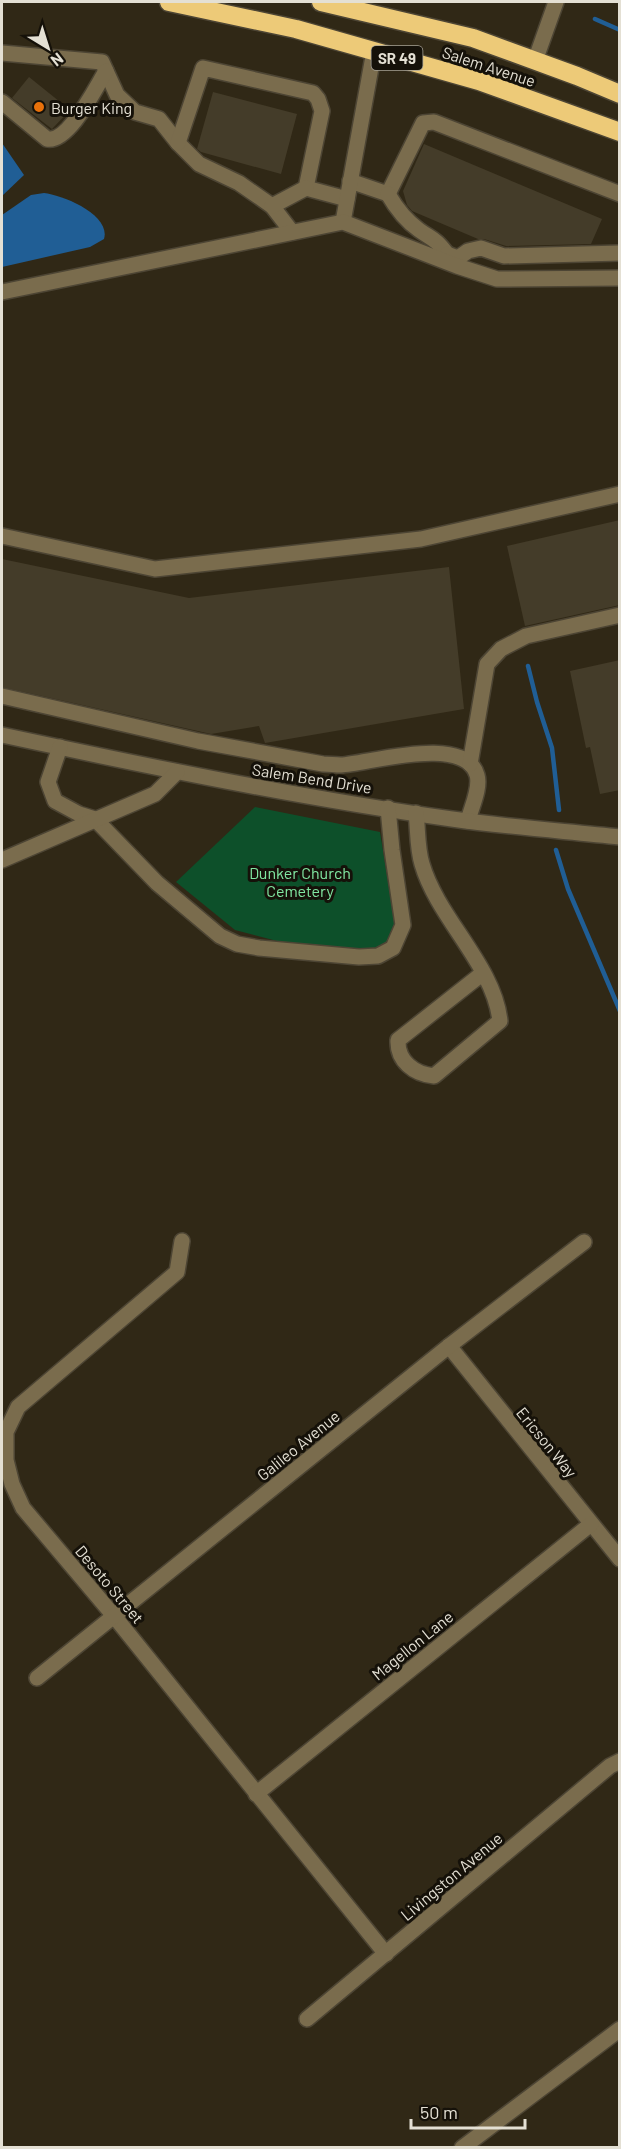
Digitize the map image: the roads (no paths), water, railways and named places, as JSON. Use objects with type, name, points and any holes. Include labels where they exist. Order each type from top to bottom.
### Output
[{"type":"highway","name":"Salem Avenue","points":[[169,2],[296,29],[479,81],[620,132]]},
{"type":"highway","name":"Salem Avenue","points":[[321,2],[473,38],[620,94]]},
{"type":"street","points":[[535,61],[556,2]]},
{"type":"street","points":[[343,222],[374,51]]},
{"type":"street","points":[[2,53],[102,62],[117,95],[135,112],[159,119],[199,164],[239,183],[272,206],[292,232]]},
{"type":"street","points":[[178,143],[203,68],[313,93],[318,99],[321,111],[306,188]]},
{"type":"street","points":[[2,102],[47,139],[53,140],[59,138],[79,115],[106,70]]},
{"type":"street","points":[[387,194],[423,123],[434,122],[620,194]]},
{"type":"street","points":[[350,181],[387,194],[398,212],[419,230],[436,240],[446,257]]},
{"type":"street","points":[[272,206],[306,188],[347,199]]},
{"type":"street","points":[[2,292],[343,222],[357,229],[446,257],[497,279],[620,278]]},
{"type":"street","points":[[446,257],[459,258],[468,251],[481,248],[504,256],[619,252]]},
{"type":"street","points":[[2,536],[155,569],[420,539],[620,494]]},
{"type":"street","points":[[470,764],[487,664],[501,649],[526,636],[620,615]]},
{"type":"street","points":[[2,696],[198,741],[323,764],[340,765],[438,752],[457,756],[470,764],[477,776],[468,821]]},
{"type":"street","name":"Salem Bend Drive","points":[[2,735],[177,772],[302,795],[468,821],[620,837]]},
{"type":"street","points":[[60,747],[48,782],[55,801],[79,814],[95,819],[157,883],[220,936],[259,948],[291,952],[378,956],[393,948],[404,925],[388,808]]},
{"type":"street","points":[[2,860],[155,794],[177,772]]},
{"type":"street","points":[[416,813],[422,863],[440,903],[483,973],[492,988],[498,1005],[500,1021],[434,1076],[413,1070],[397,1049],[398,1040],[483,973]]},
{"type":"street","name":"Desoto Street","points":[[182,1241],[177,1272],[18,1407],[6,1432],[6,1460],[12,1484],[23,1508],[114,1616],[386,1954]]},
{"type":"street","name":"Galileo Avenue","points":[[37,1678],[449,1346],[584,1242]]},
{"type":"street","name":"Ericson Way","points":[[449,1346],[620,1559]]},
{"type":"street","name":"Magellon Lane","points":[[256,1794],[591,1524]]},
{"type":"street","name":"Livingston Avenue","points":[[307,2019],[610,1766],[620,1761]]},
{"type":"street","points":[[462,2148],[620,2029]]},
{"type":"water","points":[[2,143],[24,175],[2,196]]},
{"type":"water","points":[[44,193],[73,202],[93,214],[104,230],[104,239],[90,247],[2,267],[2,215],[31,195]]},
{"type":"waterway","points":[[595,19],[620,30]]},
{"type":"waterway","points":[[528,666],[552,748],[559,810]]},
{"type":"waterway","points":[[556,850],[568,889],[620,1011]]},
{"type":"place","name":"Burger King","points":[[39,107]]},
{"type":"park label","name":"Dunker Church Cemetery","points":[[300,881]]}]
